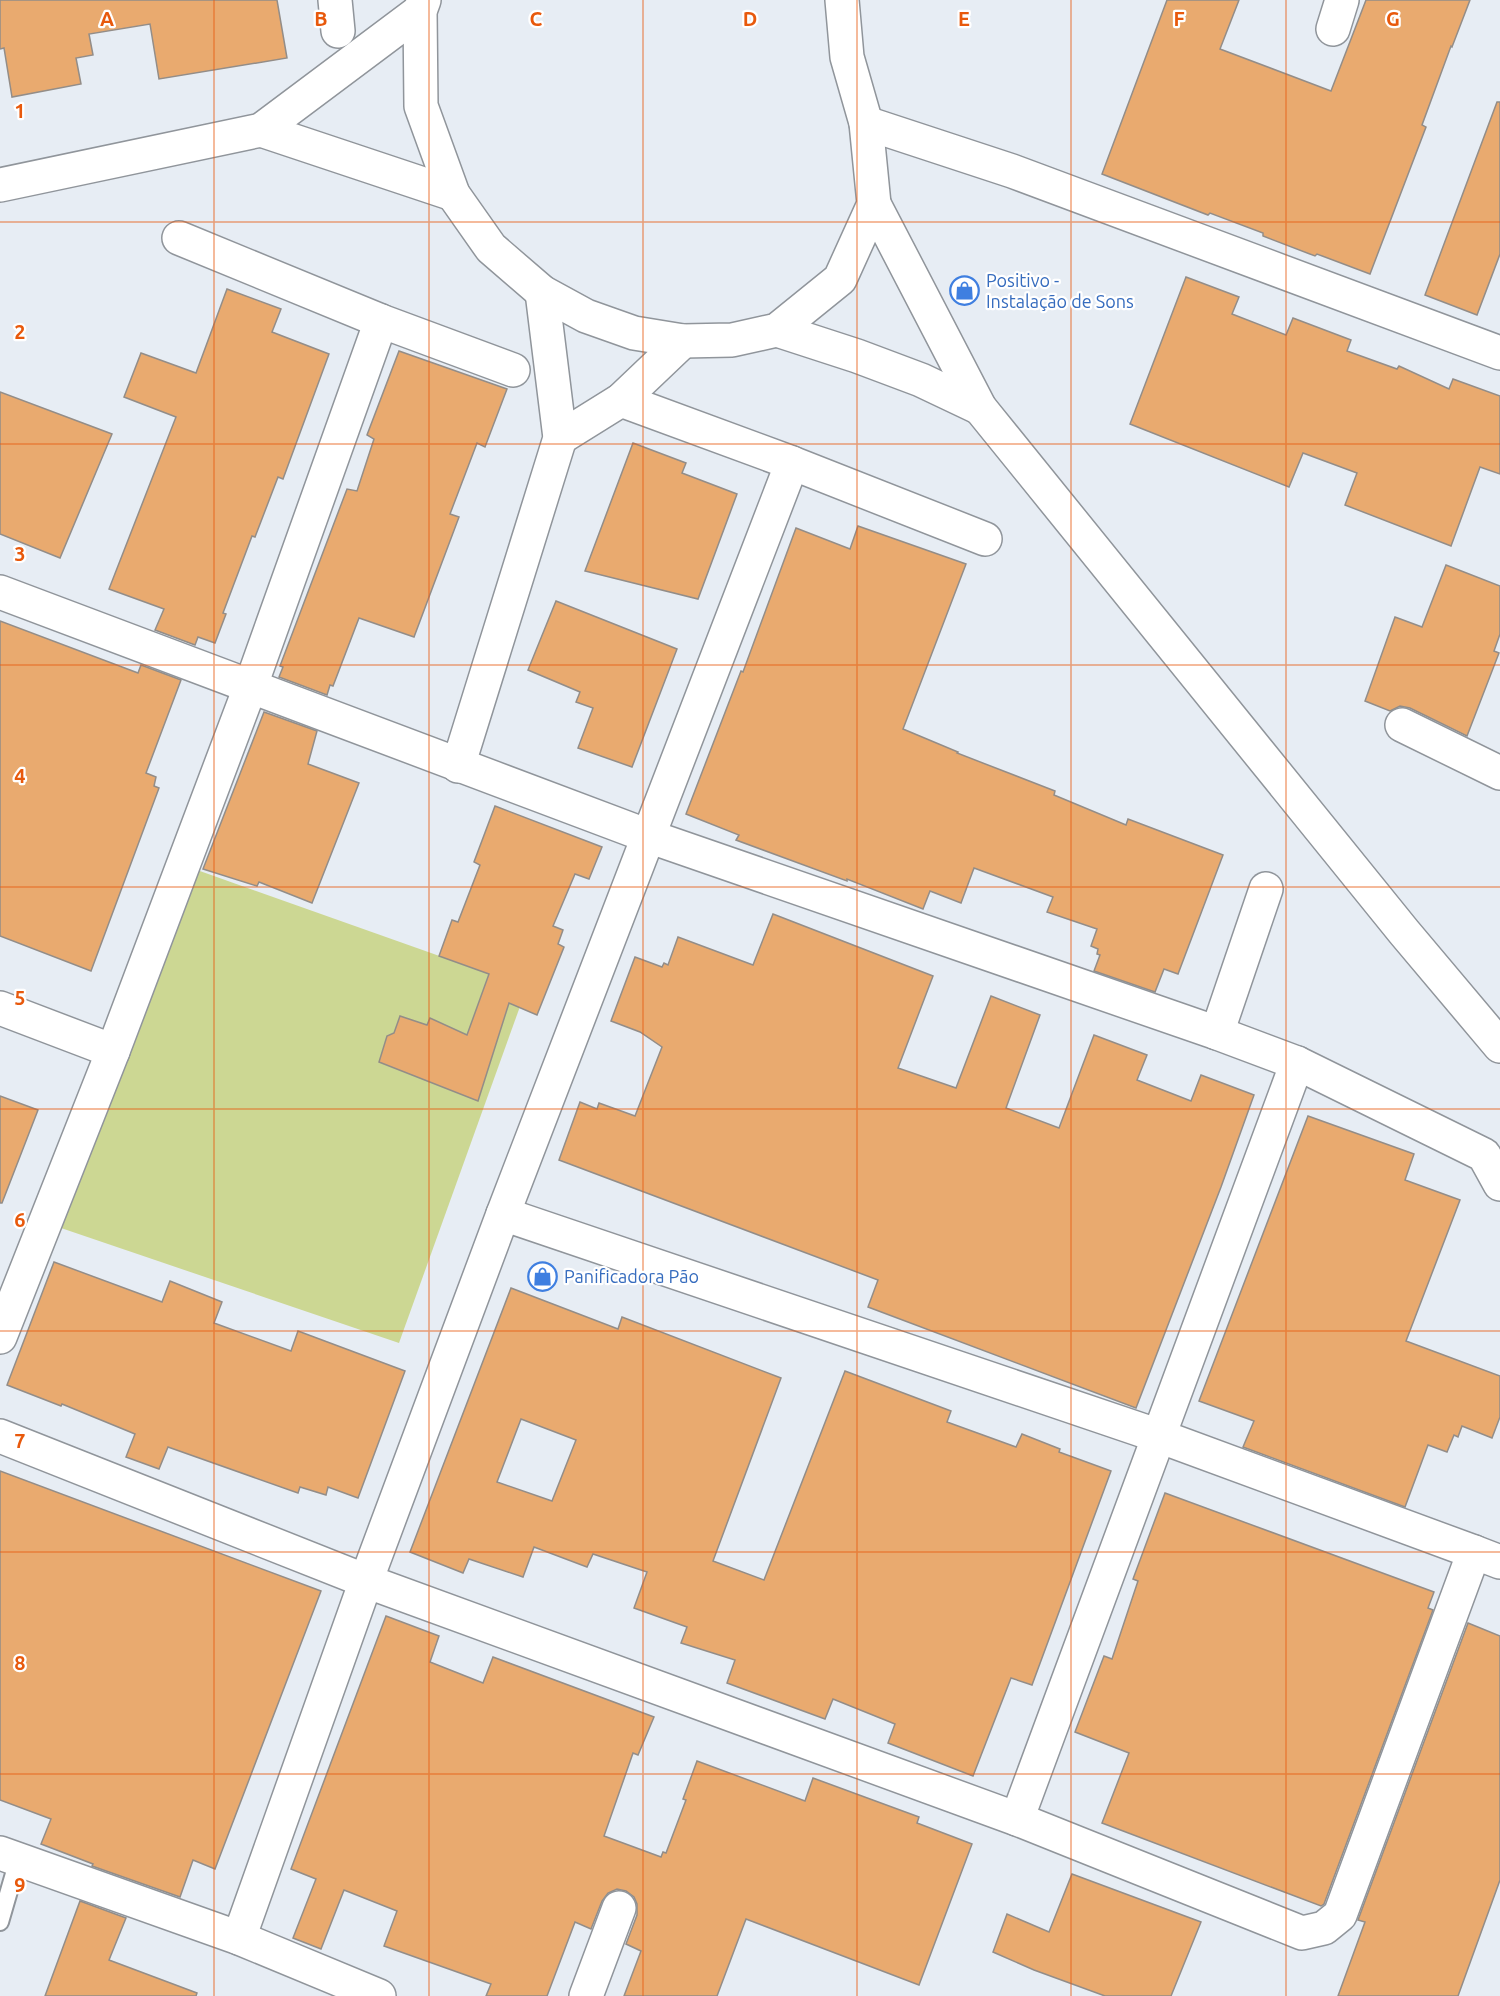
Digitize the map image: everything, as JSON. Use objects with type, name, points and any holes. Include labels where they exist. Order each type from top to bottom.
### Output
[{"type":"street","points":[[842,0],[847,57],[866,123],[874,204],[980,408],[1404,932],[1500,1046]]},
{"type":"street","points":[[422,6],[421,106],[453,194],[491,248],[542,292],[586,316],[634,333],[683,341],[732,340],[777,330],[840,279],[874,204]]},
{"type":"street","points":[[0,185],[261,130],[422,6]]},
{"type":"street","points":[[866,123],[1012,171],[1500,353]]},
{"type":"street","points":[[261,130],[453,194]]},
{"type":"street","points":[[179,238],[381,321],[513,370]]},
{"type":"street","points":[[458,766],[560,438],[542,292]]},
{"type":"street","points":[[0,1337],[113,1051],[250,686],[381,321]]},
{"type":"street","points":[[777,330],[899,372],[980,408]]},
{"type":"street","points":[[560,438],[621,400],[683,341]]},
{"type":"street","points":[[621,400],[792,463],[986,539]]},
{"type":"street","points":[[239,1938],[366,1581],[503,1214],[792,463]]},
{"type":"street","points":[[0,592],[648,836],[1217,1032],[1297,1063],[1484,1155],[1500,1184]]},
{"type":"street","points":[[1402,725],[1500,773]]},
{"type":"street","points":[[1217,1032],[1266,889]]},
{"type":"street","points":[[0,1008],[113,1051]]},
{"type":"street","points":[[1017,1819],[1297,1063]]},
{"type":"street","points":[[0,1436],[366,1581],[1017,1819],[1302,1933],[1324,1928],[1340,1916],[1487,1557],[1159,1436],[503,1214]]},
{"type":"street","points":[[9,1857],[239,1938],[379,1996]]},
{"type":"street","points":[[586,1996],[619,1908]]},
{"type":"lane","points":[[0,1922],[9,1857]]},
{"type":"green space","points":[[197,870],[527,987],[399,1343],[61,1228]]},
{"type":"building","points":[[0,0],[277,0],[287,58],[159,79],[150,24],[89,34],[93,55],[76,58],[81,84],[12,97],[4,48],[0,49]]},
{"type":"building","points":[[1167,0],[1239,0],[1220,49],[1331,91],[1366,0],[1470,0],[1422,125],[1426,127],[1370,274],[1317,254],[1315,256],[1263,236],[1263,233],[1210,213],[1208,215],[1102,174]]},
{"type":"building","points":[[1497,102],[1500,102],[1500,254],[1477,315],[1425,295]]},
{"type":"building","points":[[1186,277],[1239,297],[1232,314],[1286,335],[1293,318],[1351,340],[1347,351],[1397,369],[1399,366],[1449,389],[1453,379],[1500,396],[1500,474],[1480,467],[1451,546],[1345,505],[1357,473],[1303,453],[1289,487],[1130,424]]},
{"type":"building","points":[[227,289],[281,309],[272,332],[329,354],[283,479],[278,477],[255,537],[252,536],[223,613],[226,614],[215,643],[198,637],[195,645],[155,630],[164,609],[109,589],[176,417],[124,397],[141,353],[196,373]]},
{"type":"building","points":[[399,351],[507,389],[485,447],[477,443],[450,514],[459,517],[414,637],[359,618],[333,686],[330,685],[327,695],[279,677],[283,667],[280,666],[347,489],[357,491],[374,439],[367,435]]},
{"type":"building","points":[[0,392],[112,434],[60,558],[0,534]]},
{"type":"building","points":[[633,443],[686,463],[682,473],[737,494],[698,599],[585,571]]},
{"type":"building","points":[[858,526],[966,564],[903,729],[957,753],[1055,791],[1054,795],[1126,825],[1128,819],[1223,855],[1178,974],[1164,969],[1155,992],[1094,971],[1100,955],[1097,954],[1098,949],[1091,946],[1097,929],[1047,912],[1053,897],[974,868],[961,903],[930,891],[923,909],[847,879],[847,881],[736,840],[739,835],[686,814],[741,671],[743,672],[796,528],[850,549]]},
{"type":"building","points":[[1446,565],[1500,586],[1500,634],[1494,651],[1499,653],[1467,736],[1410,708],[1400,706],[1390,711],[1365,701],[1395,617],[1422,627]]},
{"type":"building","points":[[556,601],[677,649],[632,767],[578,748],[593,708],[576,702],[580,692],[528,670]]},
{"type":"building","points":[[0,621],[138,673],[141,665],[181,680],[146,773],[156,777],[154,786],[159,788],[91,971],[0,936]]},
{"type":"building","points":[[264,712],[317,731],[308,764],[359,783],[312,903],[259,882],[257,886],[203,869]]},
{"type":"building","points":[[495,806],[602,847],[589,879],[575,874],[553,926],[563,930],[558,944],[564,947],[537,1015],[509,1003],[478,1101],[379,1062],[387,1036],[394,1033],[400,1016],[427,1025],[430,1018],[467,1035],[489,974],[439,956],[452,920],[458,922],[480,865],[474,862]]},
{"type":"building","points":[[773,914],[933,976],[898,1068],[956,1088],[991,996],[1040,1015],[1006,1108],[1059,1128],[1094,1035],[1147,1055],[1137,1080],[1191,1101],[1201,1075],[1254,1095],[1136,1408],[868,1307],[878,1280],[559,1160],[580,1102],[597,1109],[599,1103],[635,1116],[662,1047],[640,1032],[611,1021],[635,957],[662,967],[664,963],[668,965],[678,937],[753,965]]},
{"type":"building","points":[[0,1096],[38,1110],[2,1203],[0,1203]]},
{"type":"building","points":[[1308,1116],[1414,1154],[1405,1180],[1460,1200],[1406,1341],[1500,1376],[1500,1417],[1492,1438],[1462,1426],[1458,1437],[1454,1435],[1447,1452],[1428,1445],[1405,1507],[1243,1447],[1254,1421],[1199,1401]]},
{"type":"building","points":[[54,1262],[162,1302],[170,1281],[222,1302],[214,1323],[291,1351],[298,1331],[405,1371],[358,1498],[328,1487],[326,1495],[300,1487],[298,1493],[168,1447],[159,1469],[126,1457],[135,1434],[62,1404],[61,1406],[7,1385]]},
{"type":"building","points":[[511,1288],[618,1329],[622,1317],[781,1378],[713,1561],[764,1580],[845,1371],[951,1411],[947,1422],[1016,1447],[1022,1434],[1060,1449],[1059,1452],[1111,1471],[1032,1685],[1011,1678],[973,1776],[888,1743],[895,1724],[833,1699],[825,1719],[727,1683],[735,1660],[681,1643],[687,1627],[634,1608],[647,1572],[593,1554],[587,1567],[534,1547],[523,1577],[469,1559],[463,1573],[410,1552]],"holes":[[[521,1419],[576,1440],[552,1501],[497,1482]]]},
{"type":"building","points":[[0,1471],[321,1591],[215,1869],[193,1860],[180,1897],[92,1866],[93,1864],[41,1844],[51,1819],[0,1800]]},
{"type":"building","points":[[1165,1493],[1434,1592],[1428,1608],[1433,1610],[1324,1904],[1321,1906],[1102,1823],[1129,1753],[1075,1732],[1104,1656],[1112,1659],[1138,1581],[1133,1579]]},
{"type":"building","points":[[386,1616],[439,1636],[430,1662],[483,1683],[493,1657],[654,1717],[638,1755],[633,1753],[604,1836],[661,1857],[663,1852],[666,1853],[686,1800],[683,1799],[697,1761],[805,1801],[813,1778],[919,1817],[917,1823],[972,1844],[919,1985],[746,1919],[717,1996],[624,1996],[641,1951],[626,1944],[637,1915],[637,1904],[634,1897],[626,1891],[617,1889],[608,1893],[602,1901],[591,1929],[575,1922],[547,1996],[486,1996],[491,1984],[384,1946],[397,1911],[344,1890],[321,1949],[293,1938],[316,1879],[291,1869]]},
{"type":"building","points":[[1468,1623],[1500,1636],[1500,1880],[1458,1996],[1338,1996],[1365,1922],[1358,1920]]},
{"type":"building","points":[[1072,1874],[1201,1922],[1171,1996],[1105,1996],[993,1952],[1007,1914],[1049,1932]]},
{"type":"building","points":[[80,1901],[126,1918],[109,1960],[197,1993],[196,1996],[45,1996]]},
{"type":"place","name":"Positivo - Instalação de Sons","points":[[965,291]]},
{"type":"place","name":"Panificadora Pão","points":[[543,1277]]}]
